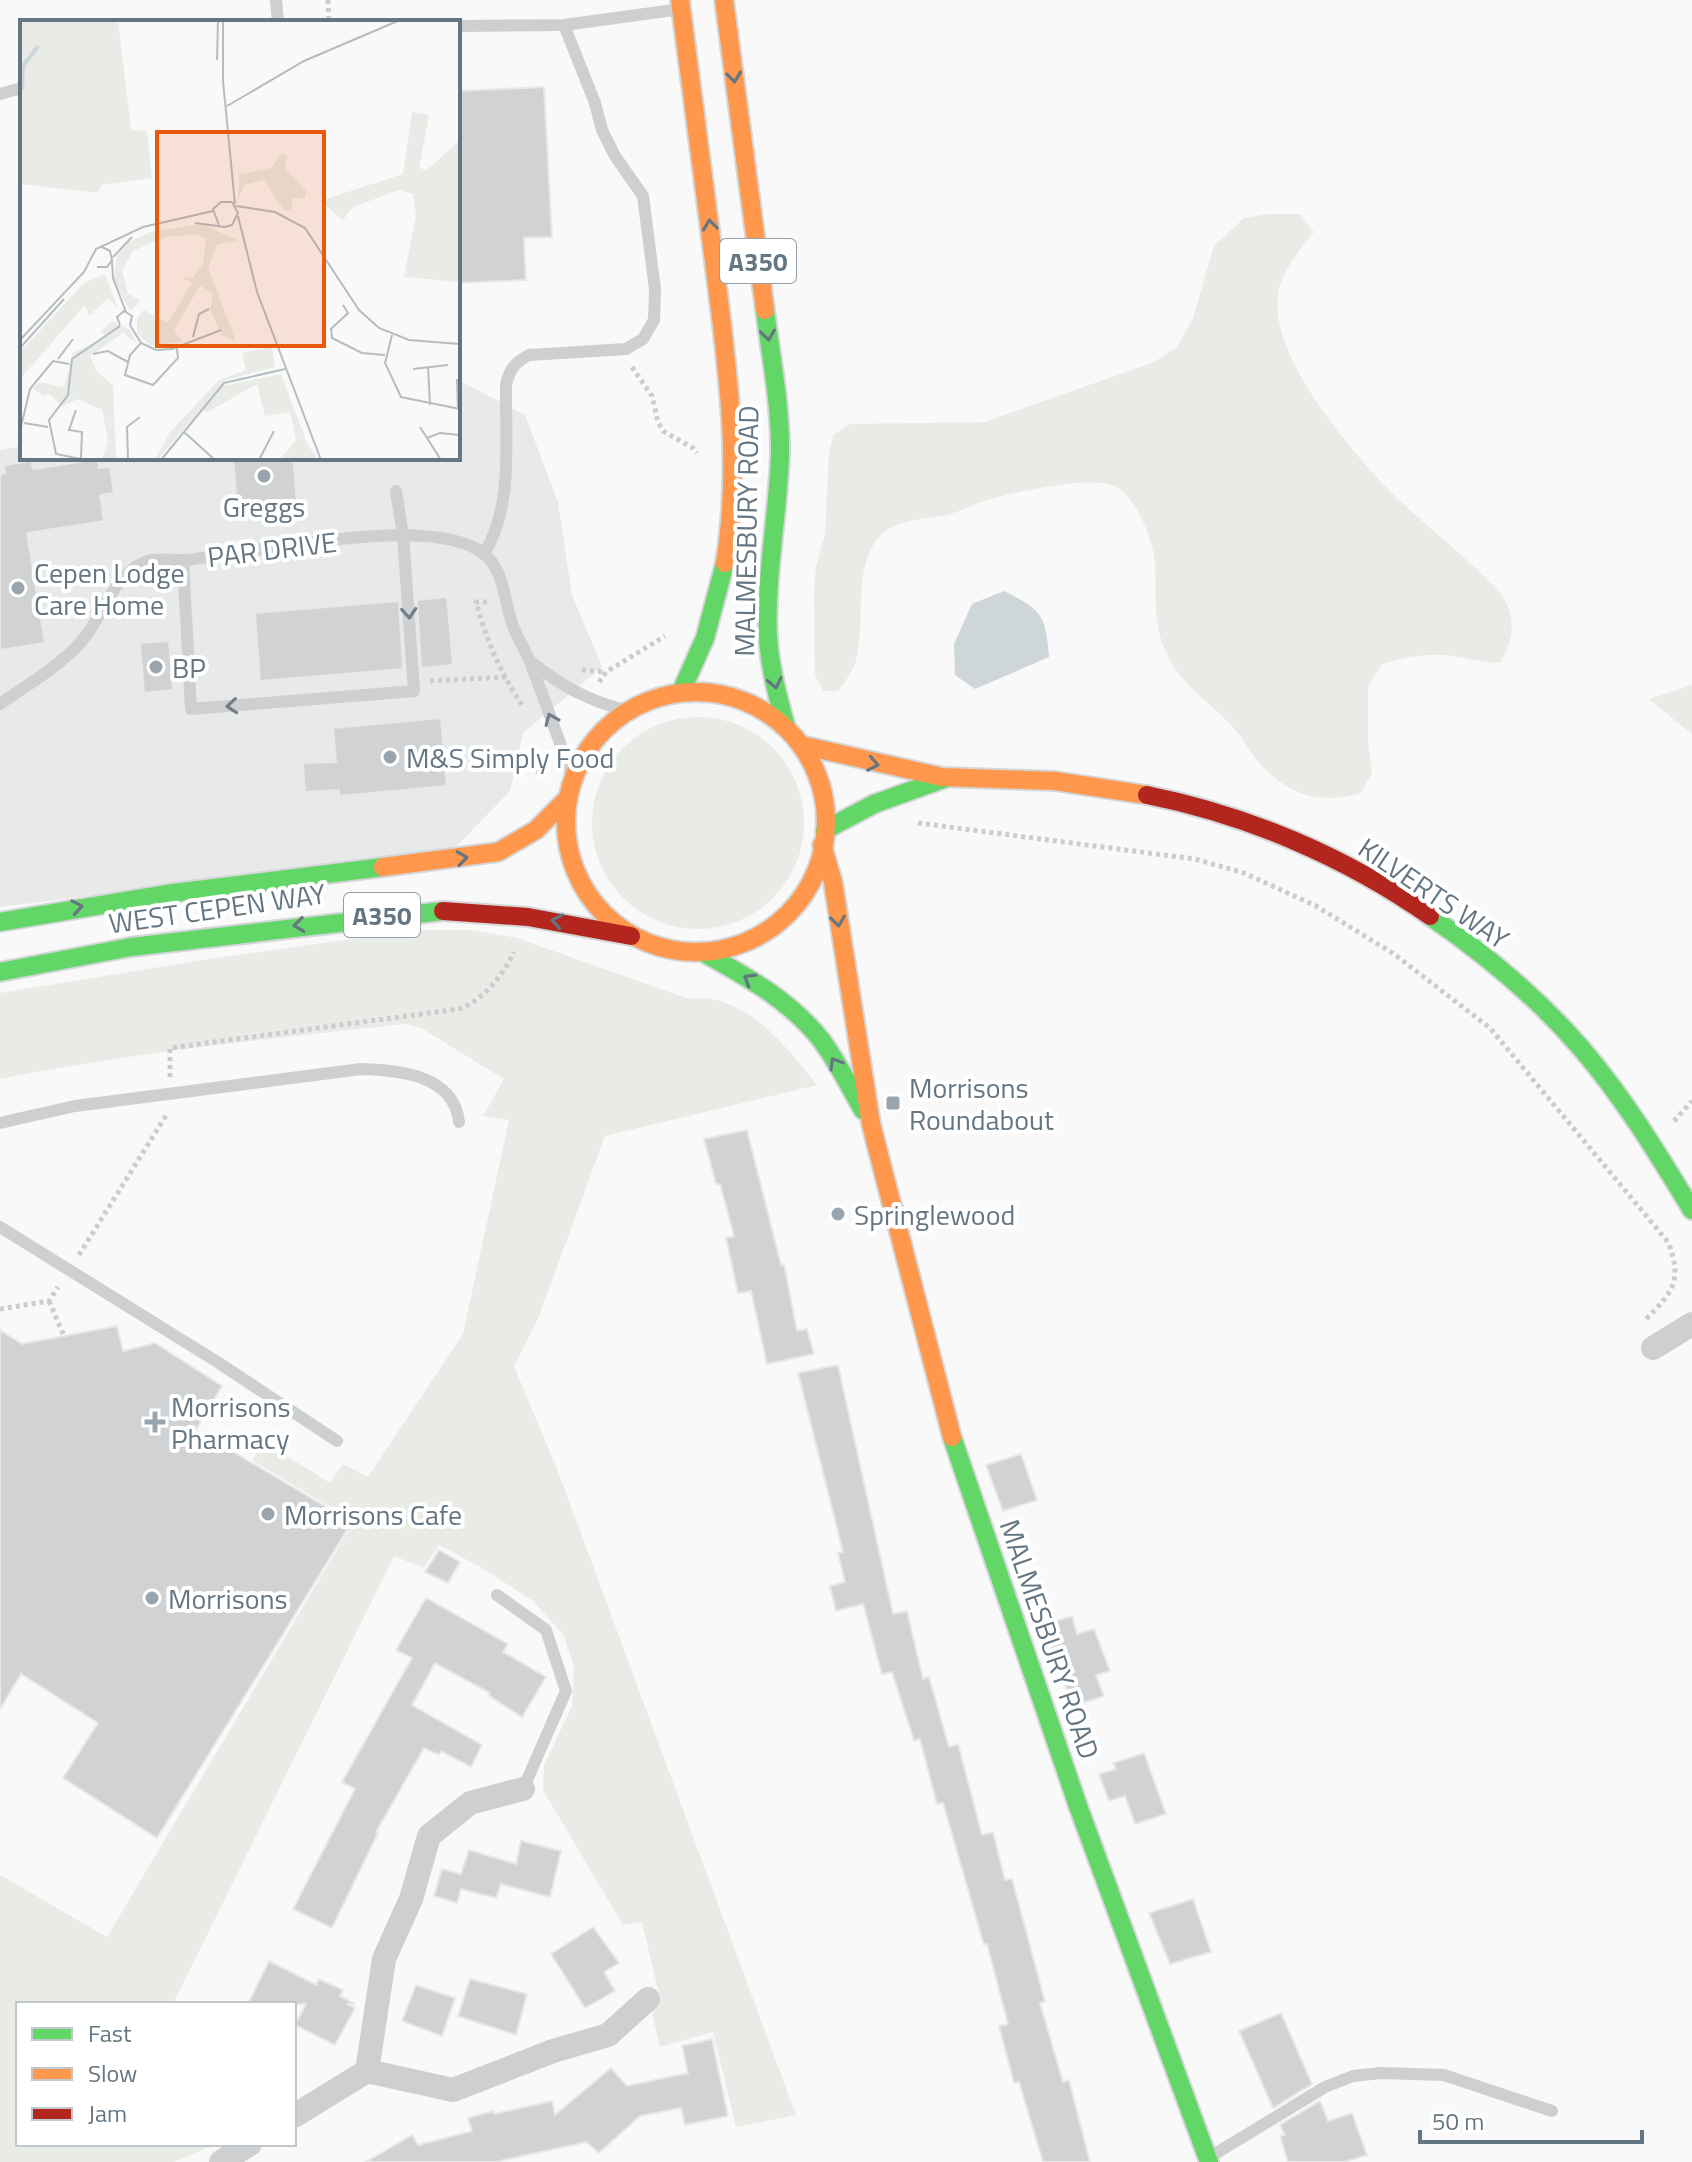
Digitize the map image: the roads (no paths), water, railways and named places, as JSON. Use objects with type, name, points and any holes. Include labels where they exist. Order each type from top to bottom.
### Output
[{"type":"main road","name":"MALMESBURY ROAD","points":[[724,0],[780,428],[779,497],[768,636],[774,685],[786,727]]},
{"type":"main road","name":"MALMESBURY ROAD","points":[[681,5],[723,326],[735,443],[730,529],[719,596],[703,649],[681,692]]},
{"type":"main road","name":"A350","points":[[681,692],[720,695],[755,705],[786,727],[801,745],[819,779],[824,838],[813,878],[780,920],[745,942],[704,953],[674,951],[633,936],[598,908],[576,872],[567,835],[567,799],[572,777],[589,747],[629,711],[649,701],[681,692]]},
{"type":"main road","name":"KILVERTS WAY","points":[[801,745],[862,762],[946,778],[1042,780],[1153,796],[1285,838],[1339,862],[1449,929],[1494,964],[1563,1028],[1623,1101],[1692,1210]]},
{"type":"main road","name":"KILVERTS WAY","points":[[824,838],[885,799],[946,778]]},
{"type":"main road","name":"WEST CEPEN WAY","points":[[0,922],[173,893],[498,852],[527,837],[567,799]]},
{"type":"main road","name":"MALMESBURY ROAD","points":[[824,838],[871,1124],[944,1414],[1120,1926],[1208,2160]]},
{"type":"main road","name":"WEST CEPEN WAY","points":[[0,972],[131,947],[425,911],[466,909],[503,912],[633,936]]},
{"type":"main road","name":"MALMESBURY ROAD","points":[[704,953],[777,997],[814,1032],[871,1124]]},
{"type":"street","points":[[1656,1346],[1692,1324]]},
{"type":"street","points":[[367,2071],[384,1959],[411,1899],[429,1836],[470,1803],[523,1789]]},
{"type":"street","points":[[296,2115],[367,2071],[453,2090],[553,2051],[608,2035],[648,1999]]},
{"type":"street","points":[[221,2162],[247,2146]]},
{"type":"lane","points":[[276,0],[278,20]]},
{"type":"lane","points":[[460,26],[564,25],[681,5]]},
{"type":"lane","points":[[564,25],[595,103],[602,130],[615,156],[643,196],[655,289],[654,320],[643,339],[626,349],[529,355],[518,360],[509,373],[506,385],[505,497],[495,536],[484,554],[501,581],[513,625],[530,661],[572,777]]},
{"type":"lane","points":[[0,94],[20,89]]},
{"type":"lane","points":[[183,560],[191,709],[414,691],[403,535],[396,491]]},
{"type":"lane","name":"PAR DRIVE","points":[[0,704],[68,654],[84,638],[123,579],[139,565],[161,559],[183,560],[294,543],[403,535],[454,539],[484,554]]},
{"type":"lane","points":[[530,661],[588,700],[629,711]]},
{"type":"lane","points":[[0,1123],[75,1106],[332,1071],[390,1070],[413,1075],[443,1090],[454,1101],[459,1122]]},
{"type":"lane","points":[[0,1227],[337,1441]]},
{"type":"lane","points":[[497,1595],[546,1630],[566,1691],[523,1789]]},
{"type":"lane","points":[[1208,2160],[1325,2087],[1353,2076],[1381,2073],[1444,2075],[1552,2111]]},
{"type":"place","name":"Greggs","points":[[264,476]]},
{"type":"place","name":"Cepen Lodge Care Home","points":[[18,588]]},
{"type":"place","name":"BP","points":[[156,667]]},
{"type":"place","name":"M&S Simply Food","points":[[390,757]]},
{"type":"place","name":"Morrisons Roundabout","points":[[893,1103]]},
{"type":"place","name":"Springlewood","points":[[838,1214]]},
{"type":"place","name":"Morrisons Pharmacy","points":[[155,1422]]},
{"type":"place","name":"Morrisons Cafe","points":[[268,1514]]},
{"type":"place","name":"Morrisons","points":[[152,1598]]}]
